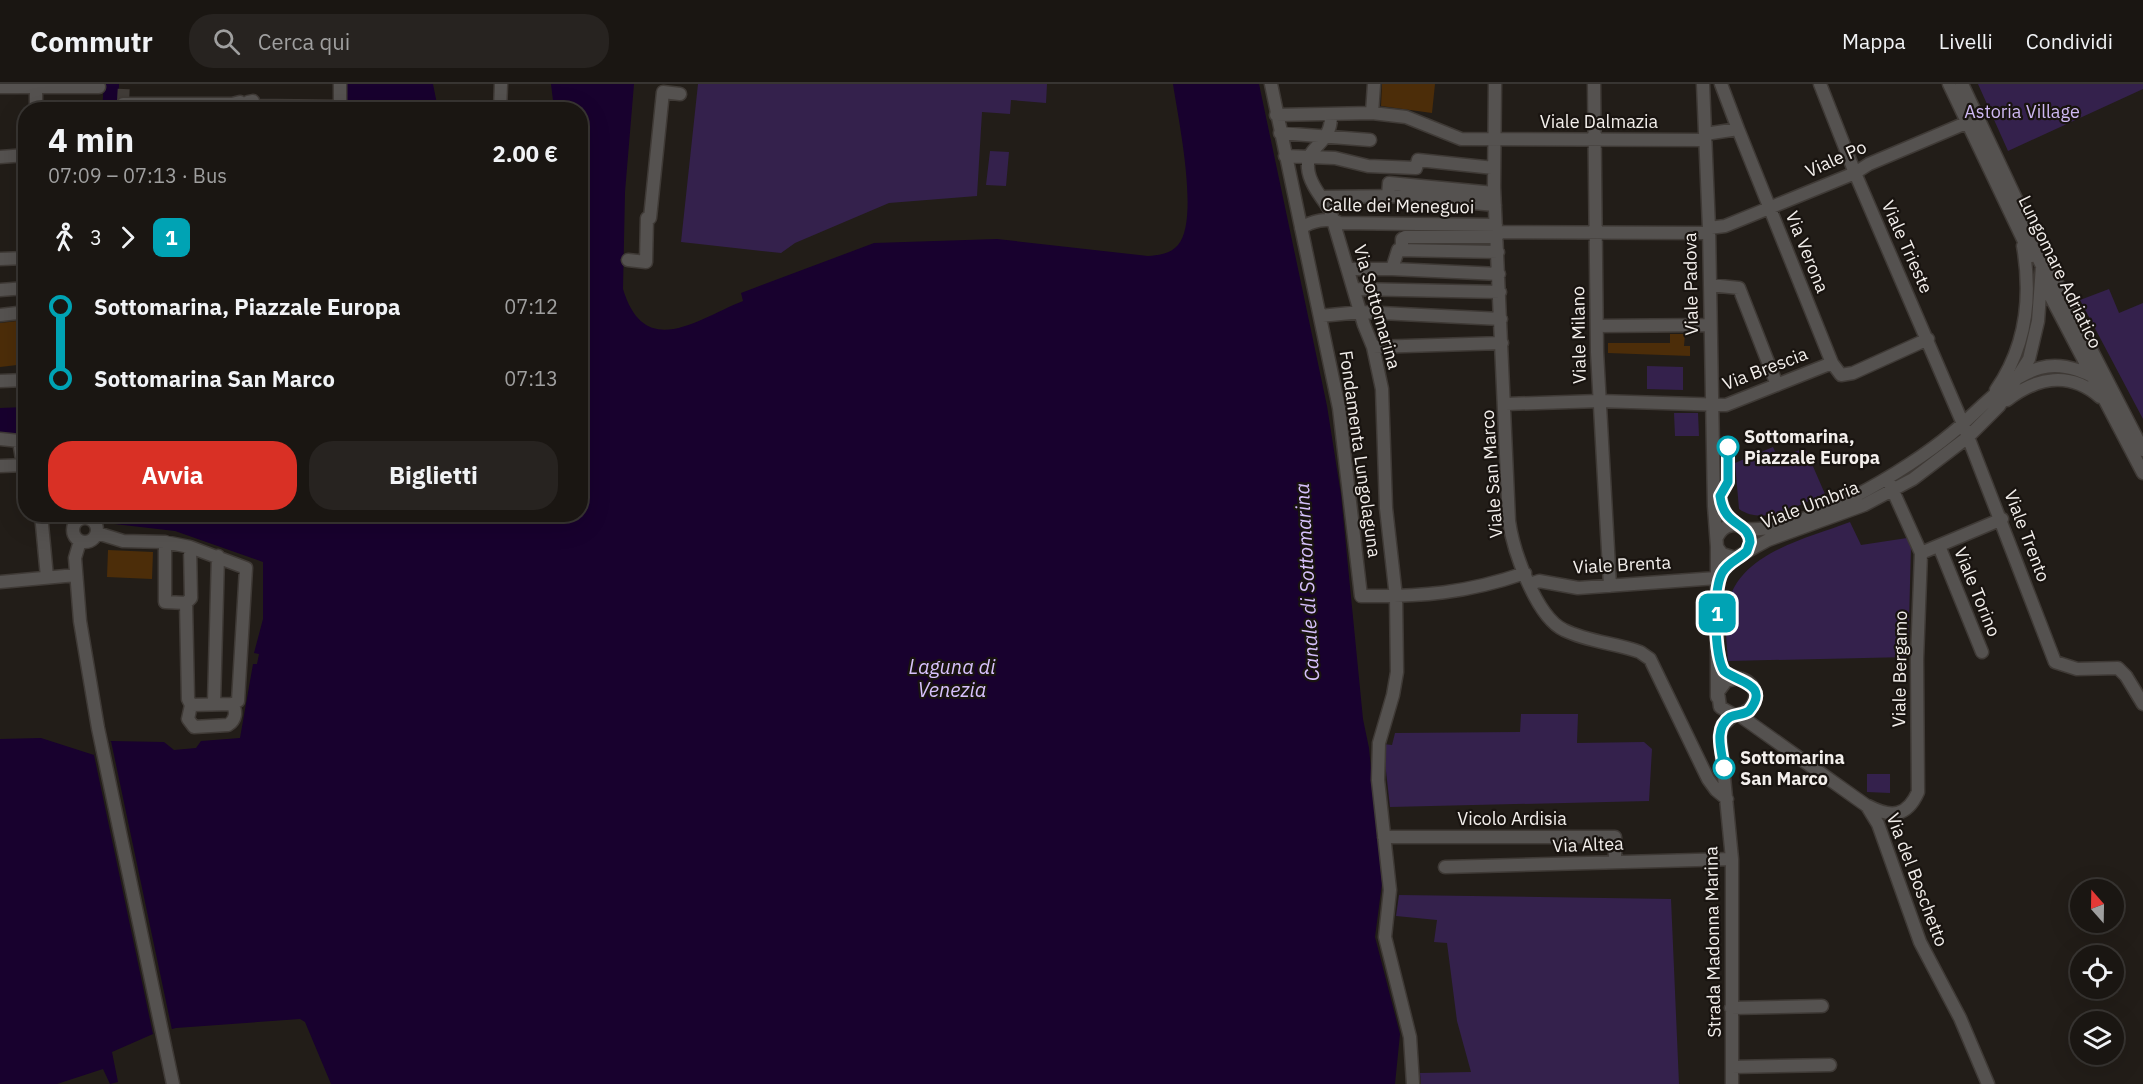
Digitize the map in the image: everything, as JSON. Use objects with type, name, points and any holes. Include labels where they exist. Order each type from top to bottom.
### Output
[{"type":"street","points":[[340,84],[340,102]]},
{"type":"street","points":[[500,102],[501,84]]},
{"type":"street","name":"Fondamenta Lungolaguna","points":[[1271,84],[1339,408],[1361,596],[1396,597],[1443,594],[1527,578]]},
{"type":"street","points":[[1372,113],[1374,84]]},
{"type":"street","name":"Viale San Marco","points":[[1495,84],[1493,140],[1496,231],[1506,404],[1509,521],[1514,546],[1527,578],[1547,616],[1556,626],[1571,633],[1636,650],[1650,660],[1708,778],[1716,790],[1727,799]]},
{"type":"street","name":"Viale Milano","points":[[1594,84],[1596,326],[1610,586]]},
{"type":"street","name":"Viale Padova","points":[[1703,84],[1710,285],[1711,406],[1717,542],[1717,697]]},
{"type":"street","name":"Via Verona","points":[[1721,84],[1832,363]]},
{"type":"street","name":"Viale Trieste","points":[[1820,84],[1855,173],[1963,424]]},
{"type":"street","name":"Lungomare Adriatico","points":[[1949,84],[1972,120],[2026,233],[2143,450]]},
{"type":"street","name":"Lungomare Adriatico","points":[[1962,84],[1972,120]]},
{"type":"street","points":[[0,87],[36,85],[99,87]]},
{"type":"street","points":[[36,85],[36,102]]},
{"type":"street","points":[[628,260],[646,262],[647,218],[650,218],[663,92],[680,94]]},
{"type":"street","name":"Viale Dalmazia","points":[[1276,116],[1372,113],[1406,117],[1461,139],[1705,137]]},
{"type":"street","points":[[1308,157],[1327,136],[1331,114]]},
{"type":"street","name":"Viale Po","points":[[1496,231],[1596,233],[1708,230],[1725,226],[1855,173],[1869,164],[1972,120]]},
{"type":"street","points":[[1705,137],[1738,129]]},
{"type":"street","points":[[1280,133],[1370,140]]},
{"type":"street","points":[[2,157],[18,156]]},
{"type":"street","points":[[1285,156],[1335,158],[1368,166],[1416,168],[1418,160],[1494,168]]},
{"type":"street","name":"Via Sottomarina","points":[[1308,157],[1309,173],[1330,210],[1360,312],[1373,347],[1382,389],[1386,508],[1396,597],[1397,672],[1379,743],[1378,780],[1390,890],[1385,937],[1410,1037],[1413,1084]]},
{"type":"street","points":[[1321,197],[1495,199]]},
{"type":"street","name":"Calle dei Meneguoi","points":[[1301,228],[1309,223],[1333,220],[1340,223],[1496,231]]},
{"type":"street","points":[[1402,250],[1402,239],[1405,237],[1496,231]]},
{"type":"street","name":"Lungomare Adriatico","points":[[2026,233],[2041,278],[2143,473]]},
{"type":"street","name":"Viale Umbria","points":[[1995,402],[2015,356],[2026,320],[2028,290],[2026,233]]},
{"type":"street","points":[[1392,269],[1398,250],[1497,252]]},
{"type":"street","points":[[0,259],[18,258]]},
{"type":"street","points":[[1348,269],[1499,274]]},
{"type":"street","name":"Viale Umbria","points":[[1747,551],[1768,540],[1864,505],[1938,462],[1968,437],[1995,402],[2017,379],[2029,359],[2038,321],[2041,278]]},
{"type":"street","points":[[1710,285],[1739,288],[1777,385]]},
{"type":"street","points":[[0,290],[18,289]]},
{"type":"street","points":[[1354,289],[1500,292]]},
{"type":"street","points":[[1320,316],[1360,312],[1501,319]]},
{"type":"street","points":[[0,315],[18,313]]},
{"type":"street","points":[[1596,326],[1710,325]]},
{"type":"street","points":[[1832,363],[1841,375],[1853,373],[1928,339]]},
{"type":"street","points":[[1373,347],[1502,343]]},
{"type":"street","name":"Via Brescia","points":[[1506,404],[1599,401],[1726,405],[1832,363]]},
{"type":"street","points":[[2017,379],[2033,370],[2055,365],[2091,375],[2111,389]]},
{"type":"street","points":[[0,381],[18,380]]},
{"type":"street","name":"Viale Umbria","points":[[1740,527],[1758,530],[1774,527],[1821,511],[1886,477],[1936,447],[1963,424],[1995,402],[2042,380],[2070,381],[2091,389],[2104,401]]},
{"type":"street","name":"Viale Trento","points":[[1963,424],[2055,662],[2077,669],[2118,669],[2126,676],[2143,704]]},
{"type":"street","points":[[0,439],[18,441]]},
{"type":"street","points":[[0,466],[18,465]]},
{"type":"street","name":"Viale Bergamo","points":[[1867,806],[1884,814],[1900,813],[1913,803],[1918,792],[1917,659],[1921,554],[1886,477]]},
{"type":"street","name":"Viale Padova","points":[[1714,483],[1726,516],[1740,527]]},
{"type":"street","points":[[1921,554],[2001,519]]},
{"type":"street","points":[[41,522],[47,577]]},
{"type":"street","points":[[75,522],[72,529],[74,536],[80,541],[90,541],[97,533],[94,522]]},
{"type":"street","points":[[1717,583],[1735,558],[1747,551],[1750,537],[1740,527],[1726,526],[1717,542],[1722,554],[1735,558]]},
{"type":"street","points":[[97,533],[123,540],[165,542],[190,547],[246,568],[238,701],[232,704],[191,705]]},
{"type":"street","points":[[80,541],[75,558],[80,621],[103,747],[173,1084]]},
{"type":"street","points":[[165,542],[165,601],[167,603],[186,603],[191,598],[190,547]]},
{"type":"street","name":"Viale Torino","points":[[1939,546],[1982,652]]},
{"type":"street","points":[[214,703],[218,556]]},
{"type":"street","points":[[0,582],[76,575]]},
{"type":"street","name":"Viale Brenta","points":[[1527,578],[1578,588],[1717,583]]},
{"type":"street","points":[[186,603],[188,699],[191,705],[188,719],[192,726],[197,727],[231,724],[236,714],[232,704]]},
{"type":"street","points":[[1717,653],[1724,671],[1751,685],[1755,694],[1754,703],[1762,733]]},
{"type":"street","points":[[1736,715],[1724,711],[1717,697],[1719,688],[1726,681],[1739,678]]},
{"type":"street","points":[[1727,799],[1720,736],[1722,726],[1736,715],[1749,711],[1754,703]]},
{"type":"street","name":"Via del Boschetto","points":[[1736,715],[1867,806],[1878,824],[1920,942],[1960,1018],[1988,1084]]},
{"type":"street","name":"Strada Madonna Marina","points":[[1727,799],[1732,859],[1732,1084]]},
{"type":"street","name":"Vicolo Ardisia","points":[[1384,837],[1615,837],[1615,862]]},
{"type":"street","name":"Via Altea","points":[[1445,867],[1732,859]]},
{"type":"street","points":[[1731,1008],[1822,1006]]},
{"type":"street","points":[[1732,1067],[1830,1065]]},
{"type":"green space","points":[[698,84],[1047,84],[1046,103],[1011,100],[1010,114],[982,112],[977,196],[889,203],[795,243],[781,253],[681,242]]},
{"type":"green space","name":"Astoria Village","points":[[1978,84],[2143,84],[2143,89],[2008,151]]},
{"type":"green space","points":[[990,151],[1009,152],[1006,186],[986,185]]},
{"type":"green space","points":[[2109,289],[2119,313],[2143,303],[2143,419],[2080,300]]},
{"type":"green space","points":[[1647,366],[1683,367],[1683,390],[1647,389]]},
{"type":"green space","points":[[1674,413],[1698,413],[1699,436],[1675,436]]},
{"type":"green space","points":[[1773,447],[1778,458],[1805,448],[1825,494],[1771,515],[1749,514],[1739,509],[1735,463]]},
{"type":"green space","points":[[1850,522],[1861,545],[1907,538],[1911,547],[1908,657],[1728,661],[1726,614],[1731,594],[1741,577],[1755,563],[1773,552]]},
{"type":"green space","points":[[1521,714],[1578,714],[1577,743],[1644,742],[1652,749],[1649,801],[1390,807],[1383,744],[1392,745],[1395,733],[1520,732]]},
{"type":"green space","points":[[1867,774],[1890,774],[1890,793],[1867,792]]},
{"type":"green space","points":[[1399,895],[1671,899],[1679,1084],[1421,1084],[1420,1073],[1471,1072],[1457,1021],[1447,943],[1434,942],[1437,920],[1396,916]]},
{"type":"water","points":[[104,84],[119,84],[118,102],[103,102]]},
{"type":"water","points":[[347,84],[433,84],[437,102],[347,102]]},
{"type":"water","name":"Laguna di Venezia","points":[[551,84],[634,84],[625,192],[623,289],[633,311],[645,324],[659,329],[675,329],[743,301],[741,293],[874,243],[997,239],[1148,256],[1168,252],[1178,245],[1184,232],[1187,214],[1186,168],[1173,84],[1259,84],[1327,406],[1341,495],[1382,883],[1375,937],[1400,1034],[1395,1084],[331,1084],[305,1022],[300,1019],[176,1028],[153,1034],[112,1052],[118,1082],[110,1084],[103,1069],[57,1084],[0,1084],[0,739],[41,738],[94,755],[111,741],[164,742],[174,750],[196,748],[201,741],[240,738],[253,664],[257,664],[259,654],[254,653],[263,619],[263,562],[175,531],[105,522],[588,522],[588,102],[553,102]]},
{"type":"water","points":[[18,407],[18,434],[0,434],[0,408]]},
{"type":"pier","points":[[111,741],[172,1030],[153,1034],[94,755]]},
{"type":"building","points":[[1382,84],[1435,84],[1432,113],[1381,106]]},
{"type":"building","points":[[18,321],[18,365],[0,367],[0,323]]},
{"type":"building","points":[[1670,334],[1685,334],[1684,346],[1690,346],[1690,356],[1608,353],[1608,343],[1670,343]]},
{"type":"building","points":[[108,550],[153,552],[152,579],[107,577]]},
{"type":"tunnel","points":[[123,101],[124,84]]},
{"type":"bus line","name":"1","points":[[1724,768],[1720,736],[1722,726],[1734,715],[1749,711],[1755,698],[1754,689],[1748,682],[1728,675],[1724,671],[1717,653],[1717,587],[1727,566],[1747,551],[1750,542],[1748,533],[1726,516],[1723,509],[1720,496],[1728,482],[1728,447]]},
{"type":"place","name":"Sottomarina, Piazzale Europa","points":[[1728,447]]},
{"type":"place","name":"Sottomarina San Marco","points":[[1724,768]]},
{"type":"water label","name":"Canale di Sottomarina","points":[[1307,582]]}]
